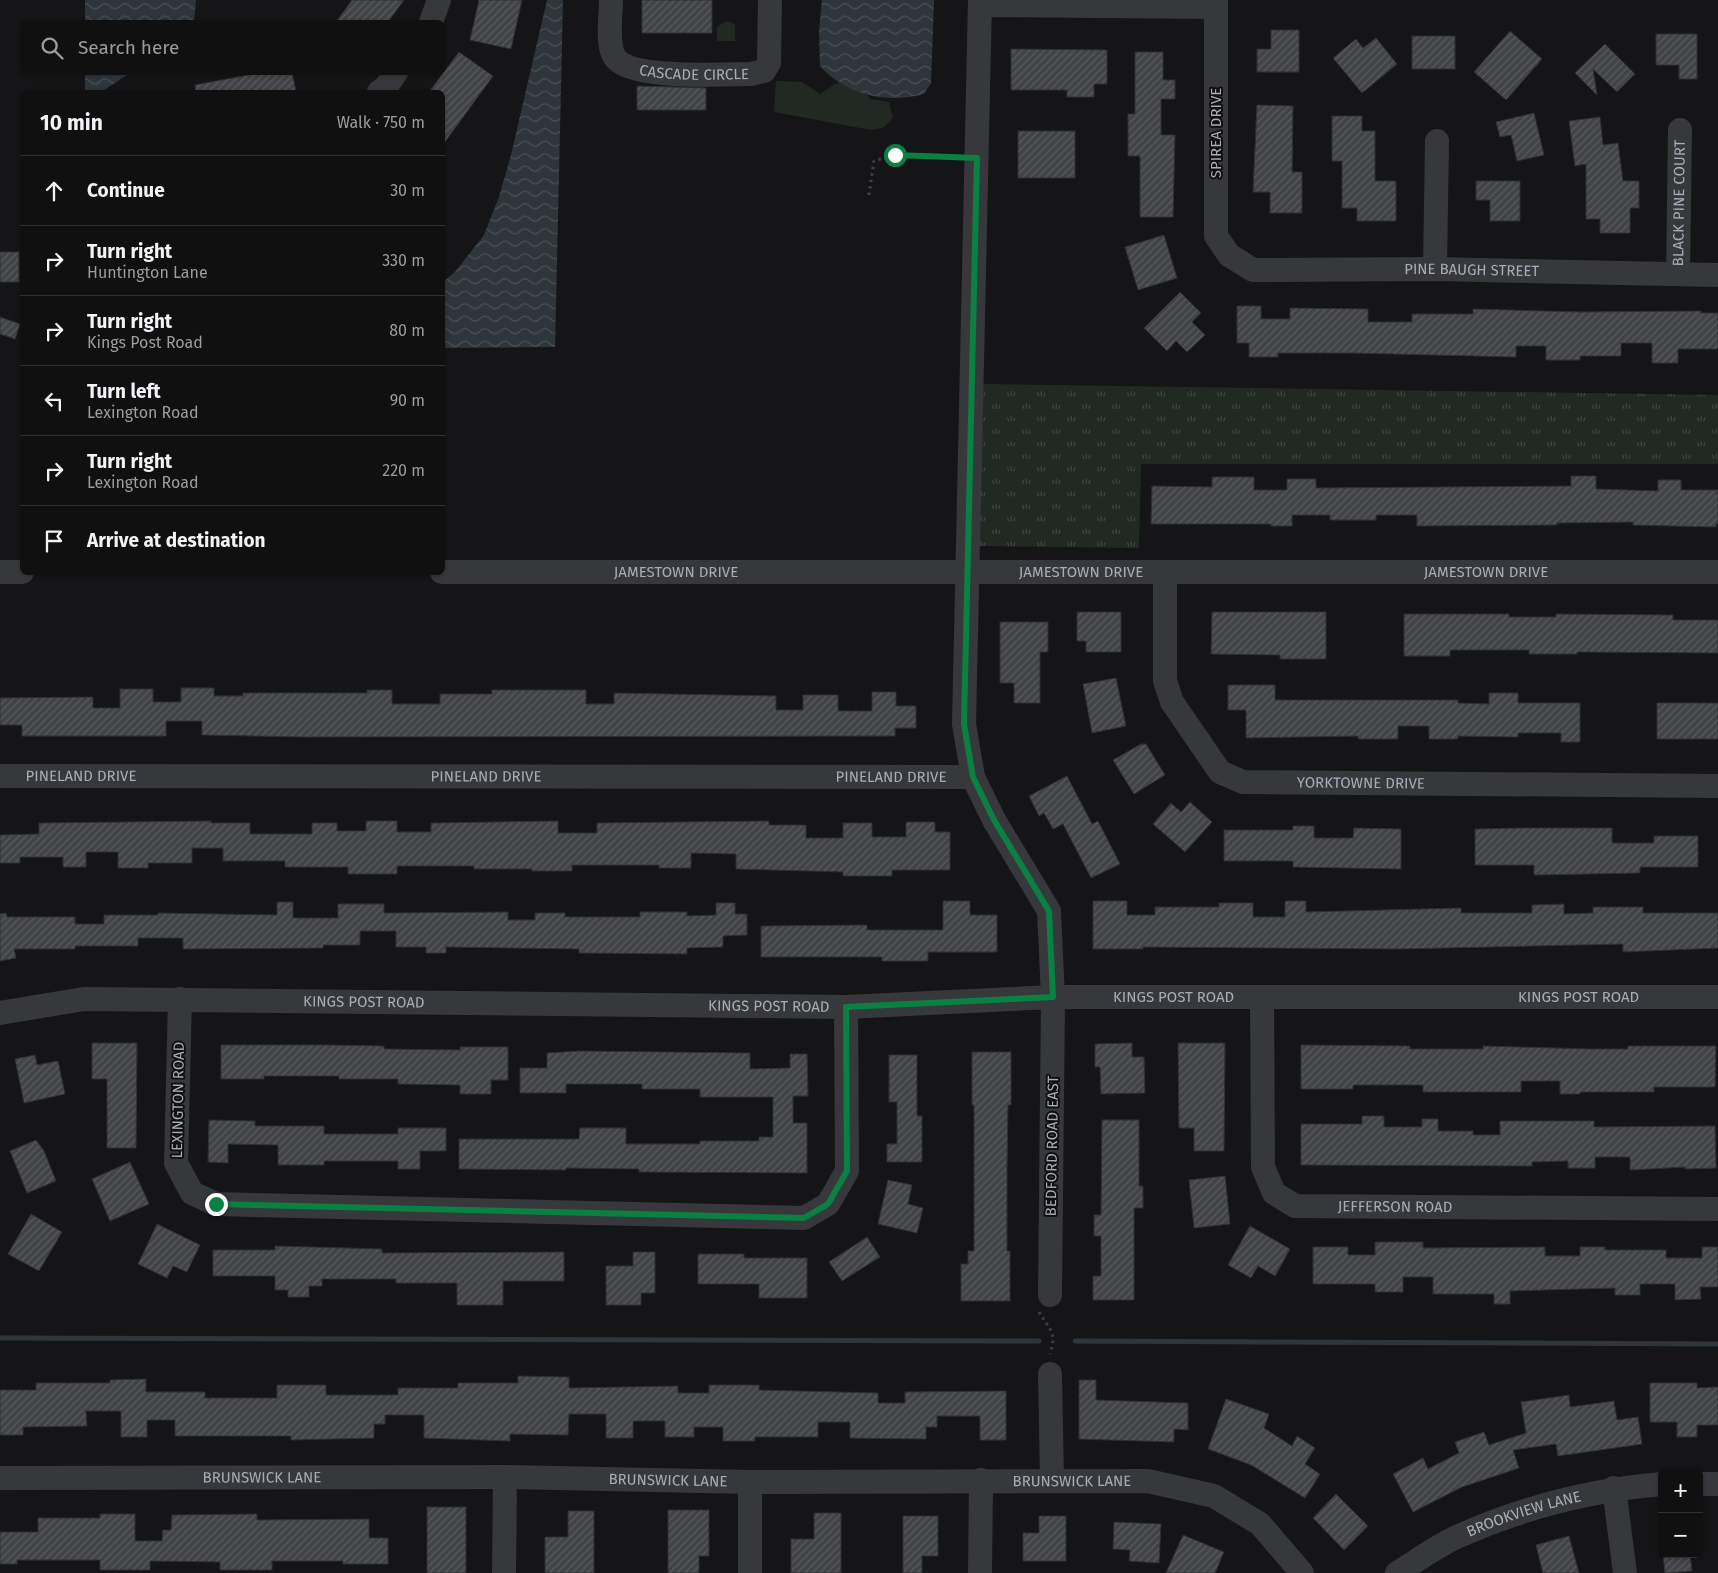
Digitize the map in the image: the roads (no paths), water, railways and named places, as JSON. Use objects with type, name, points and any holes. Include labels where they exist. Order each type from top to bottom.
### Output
[{"type":"street","points":[[431,20],[439,0]]},
{"type":"street","name":"CASCADE CIRCLE","points":[[611,0],[611,47],[614,56],[620,62],[633,69],[660,73],[751,74],[764,71],[769,63],[770,0]]},
{"type":"street","name":"SPIREA DRIVE","points":[[980,2],[1216,3],[1216,236],[1229,255]]},
{"type":"street","name":"BEDFORD ROAD EAST","points":[[980,2],[969,572],[964,724],[973,777],[994,820],[1049,911],[1053,997],[1050,1295]]},
{"type":"street","points":[[382,90],[394,75]]},
{"type":"street","name":"BLACK PINE COURT","points":[[1678,274],[1680,130]]},
{"type":"street","points":[[1435,269],[1437,141]]},
{"type":"street","name":"PINE BAUGH STREET","points":[[1229,255],[1253,270],[1435,269],[1718,274]]},
{"type":"street","points":[[0,572],[20,572]]},
{"type":"street","name":"JAMESTOWN DRIVE","points":[[445,572],[1718,572]]},
{"type":"street","name":"YORKTOWNE DRIVE","points":[[1165,572],[1165,681],[1172,702],[1220,772],[1243,782],[1718,786]]},
{"type":"street","name":"PINELAND DRIVE","points":[[0,776],[973,777]]},
{"type":"street","name":"KINGS POST ROAD","points":[[0,1013],[84,999],[846,1007],[1053,997],[1718,997]]},
{"type":"street","name":"JEFFERSON ROAD","points":[[1262,998],[1263,1168],[1274,1193],[1295,1206],[1718,1209]]},
{"type":"street","name":"LEXINGTON ROAD","points":[[180,999],[176,1163],[192,1193],[216,1204],[804,1218],[828,1204],[847,1171],[846,1007]]},
{"type":"street","points":[[1050,1374],[1052,1480]]},
{"type":"street","name":"BRUNSWICK LANE","points":[[0,1478],[504,1478],[750,1482],[1148,1481],[1214,1496],[1260,1524],[1302,1573]]},
{"type":"street","points":[[504,1478],[504,1573]]},
{"type":"street","points":[[980,1573],[981,1480]]},
{"type":"street","points":[[750,1482],[750,1573]]},
{"type":"street","name":"BROOKVIEW LANE","points":[[1397,1573],[1458,1536],[1550,1502],[1614,1488],[1658,1484]]},
{"type":"street","points":[[1703,1484],[1718,1484]]},
{"type":"street","points":[[1614,1488],[1625,1573]]},
{"type":"water","points":[[85,0],[196,0],[194,20],[85,20]]},
{"type":"water","points":[[547,0],[563,0],[555,347],[445,348],[445,280],[455,272],[484,235],[499,197],[511,155]]},
{"type":"water","points":[[822,0],[934,0],[931,83],[924,94],[895,98],[867,95],[842,84],[830,76],[820,66],[819,31]]},
{"type":"water","points":[[85,75],[127,75],[104,90],[85,90]]},
{"type":"waterway","points":[[0,1338],[1039,1341]]},
{"type":"waterway","points":[[1075,1341],[1718,1344]]}]
